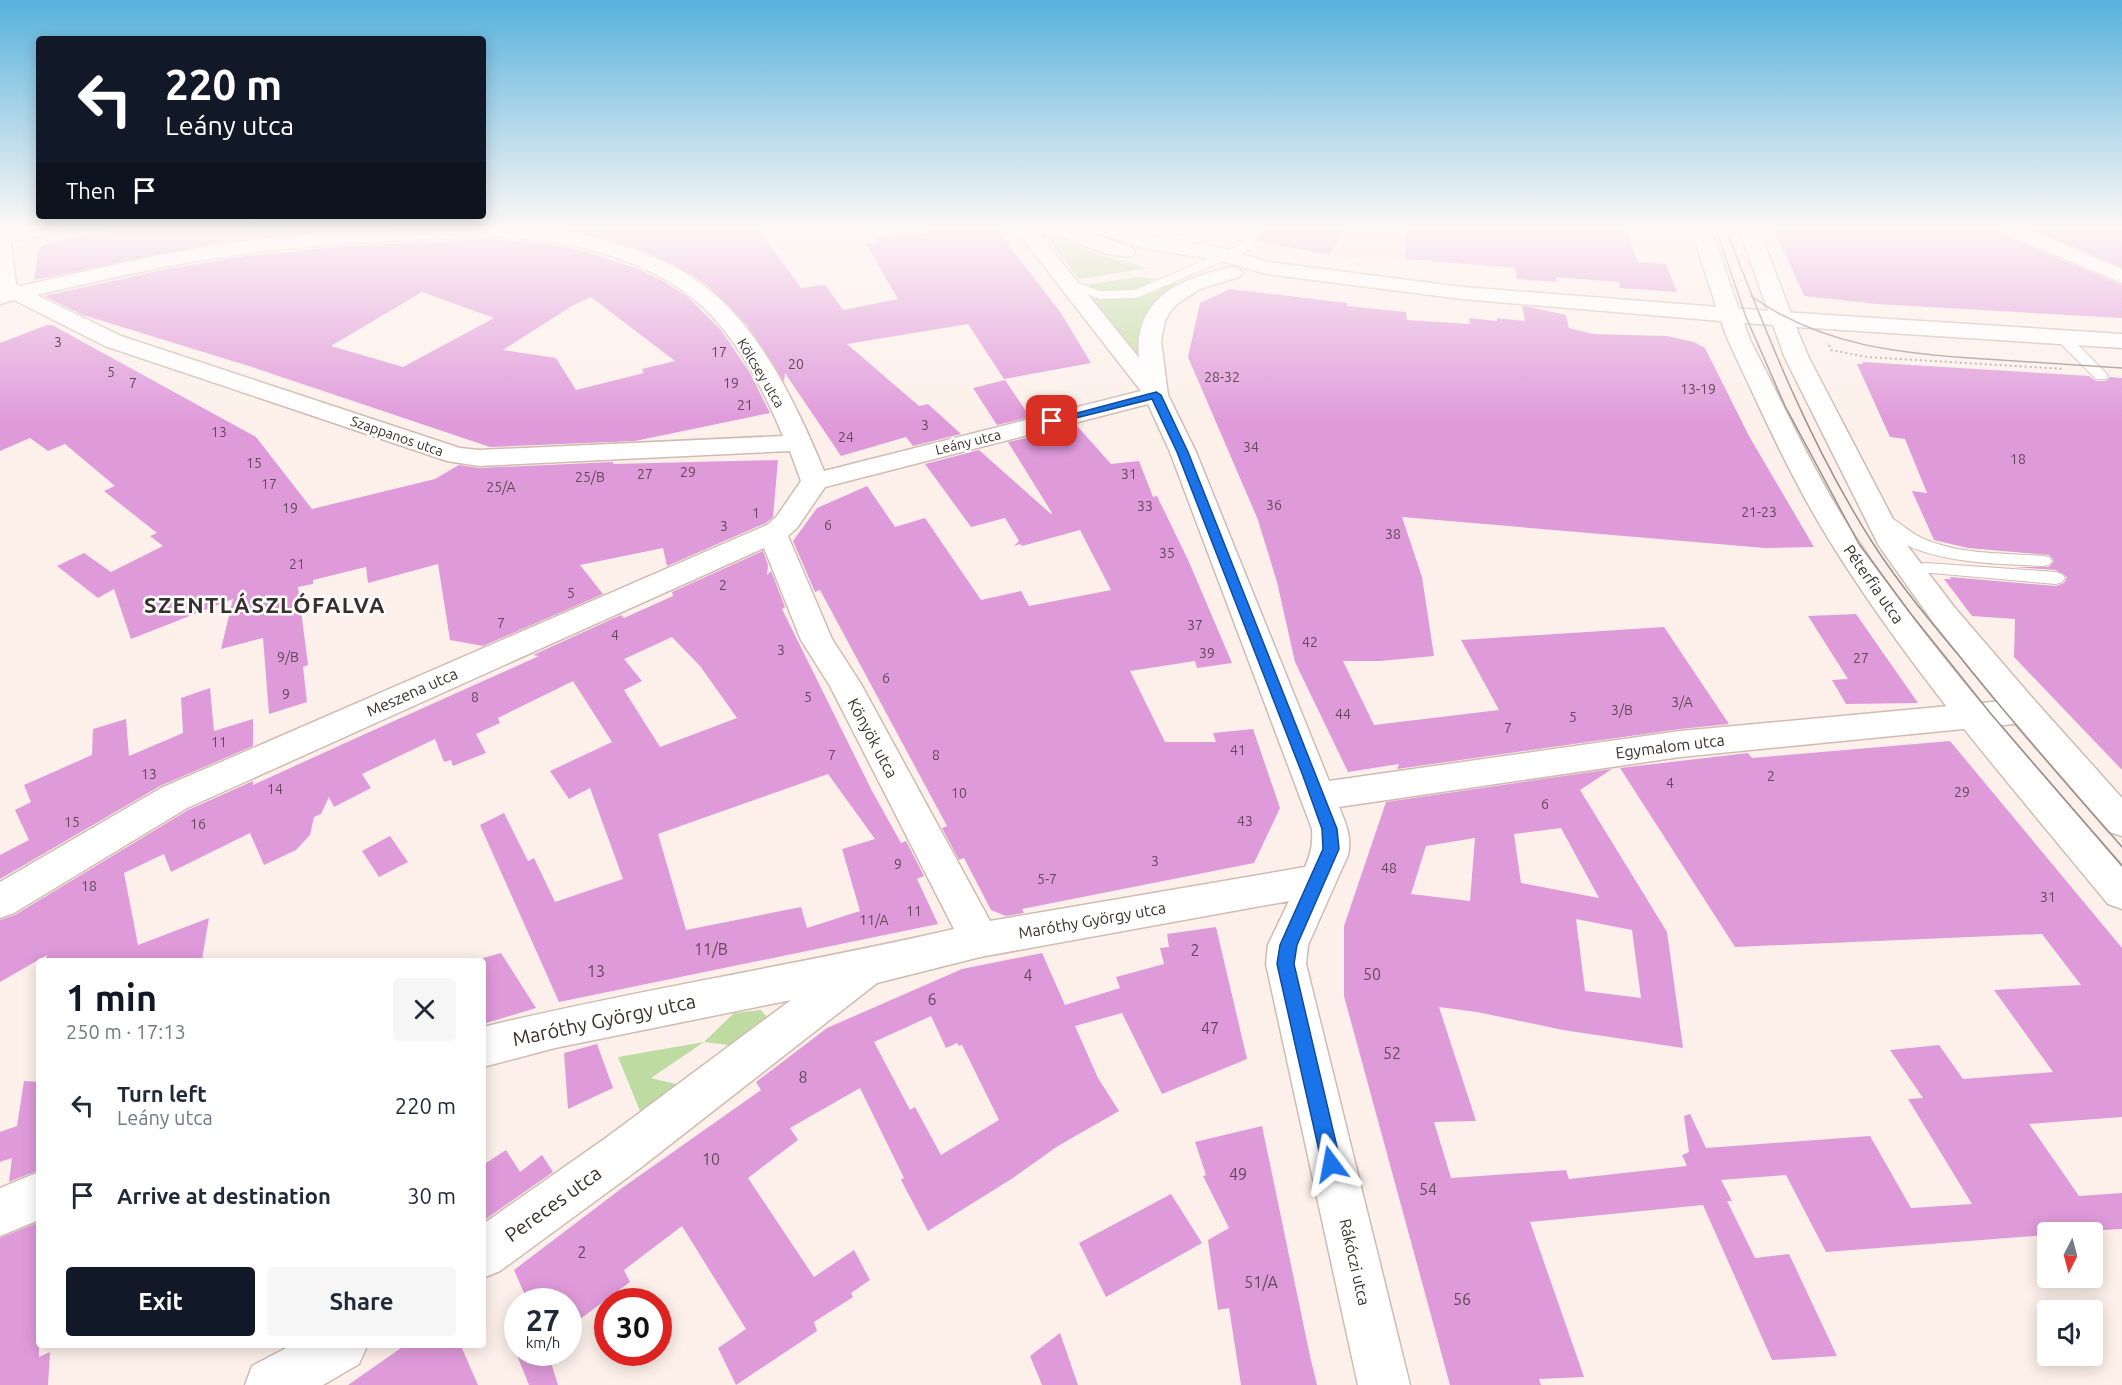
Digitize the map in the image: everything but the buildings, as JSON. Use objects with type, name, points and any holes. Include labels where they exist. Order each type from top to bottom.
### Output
[{"type":"street","name":"Kölcsey utca","points":[[701,294],[751,352],[801,443],[815,481]]},
{"type":"street","name":"Rákóczi utca","points":[[1077,294],[1156,395],[1183,452],[1330,829],[1332,843],[1329,855],[1288,945],[1287,971],[1384,1385]]},
{"type":"street","name":"Rákóczi utca","points":[[1156,395],[1150,340],[1155,318],[1178,294]]},
{"type":"street","points":[[1470,294],[1782,319],[2122,341]]},
{"type":"street","name":"Péterfia utca","points":[[1723,294],[1739,340],[1808,480],[1845,543],[1894,614],[1973,716],[2122,893]]},
{"type":"street","points":[[1773,294],[1794,352],[1893,546],[1928,581],[2024,711],[2122,822]]},
{"type":"street","name":"Szappanos utca","points":[[8,295],[113,341],[463,457],[801,443]]},
{"type":"street","name":"Leány utca","points":[[815,481],[1156,395]]},
{"type":"street","name":"Meszena utca","points":[[0,902],[174,798],[772,533],[787,522],[815,481]]},
{"type":"street","name":"Könyök utca","points":[[772,533],[817,640],[845,684],[980,940]]},
{"type":"street","name":"Egymalom utca","points":[[1317,796],[1680,744],[2024,711]]},
{"type":"street","name":"Maróthy György utca","points":[[486,1046],[567,1026],[867,968],[980,940],[1318,880]]},
{"type":"street","name":"Maróthy György utca","points":[[623,1153],[867,968]]},
{"type":"street","name":"Pereces utca","points":[[486,1252],[623,1153]]},
{"type":"street","points":[[0,1212],[36,1197]]},
{"type":"street","points":[[271,1385],[336,1348]]},
{"type":"lane","points":[[1095,294],[1129,296],[1138,294]]},
{"type":"lane","points":[[2063,338],[2098,374]]},
{"type":"lane","points":[[1875,512],[1903,536],[1932,549],[1951,554],[2043,561]]},
{"type":"lane","points":[[1928,581],[1951,554]]},
{"type":"lane","points":[[1928,581],[2056,578]]},
{"type":"path","points":[[1831,350],[1867,357],[2098,374]]},
{"type":"green space","points":[[1151,294],[1167,294],[1153,305],[1143,322],[1139,343],[1141,355],[1139,356],[1092,299],[1135,299]]},
{"type":"green space","points":[[761,1010],[766,1016],[766,1022],[737,1046],[704,1042],[734,1013]]},
{"type":"green space","points":[[704,1042],[651,1078],[684,1086],[642,1116],[618,1057]]},
{"type":"tram line","points":[[1738,294],[1785,406],[1859,544],[1911,614],[1991,714],[2122,866]]},
{"type":"tram line","points":[[1753,297],[1778,313],[1834,337],[1893,350],[1954,357],[2122,368]]},
{"type":"tram line","points":[[1753,297],[1792,391],[1830,470],[1874,545],[1915,602],[2040,753],[2122,847]]},
{"type":"district","name":"SZENTLÁSZLÓFALVA","points":[[265,605]]},
{"type":"route","points":[[1052,421],[1156,395],[1183,452],[1330,829],[1331,849],[1288,945],[1286,964],[1289,987],[1331,1164]]}]
